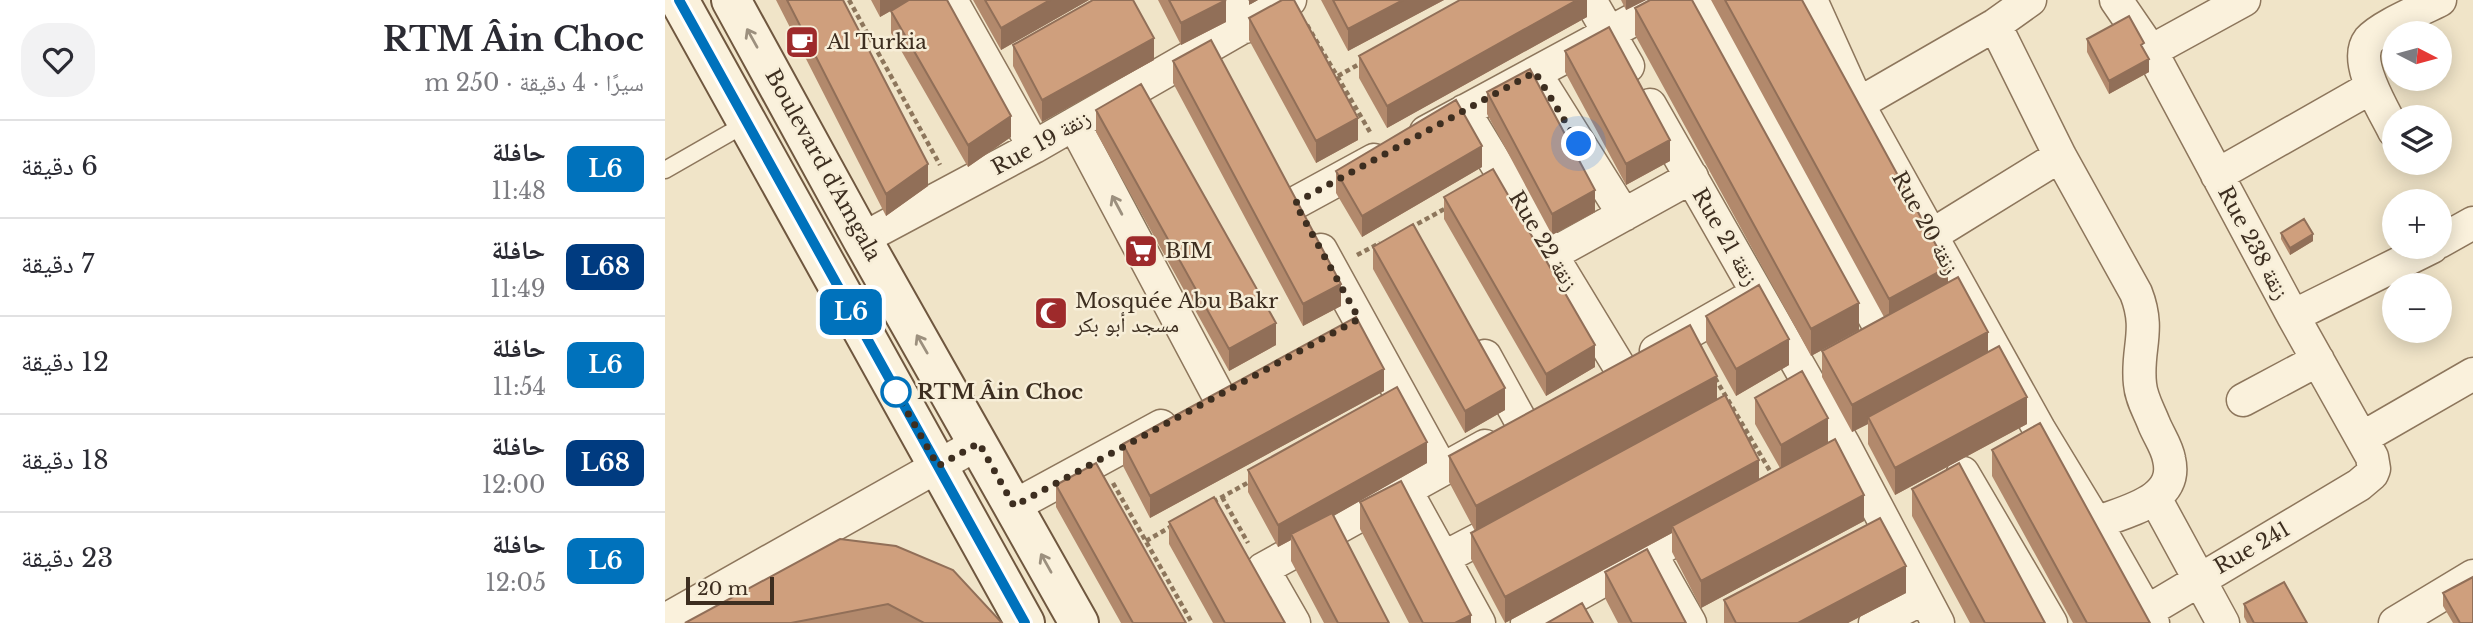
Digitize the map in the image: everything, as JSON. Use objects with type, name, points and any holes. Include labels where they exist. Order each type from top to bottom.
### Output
[{"type":"street","points":[[678,0],[1025,623]]},
{"type":"street","name":"Boulevard d'Amgala","points":[[731,0],[862,239],[1079,623]]},
{"type":"street","points":[[951,0],[1034,147]]},
{"type":"street","name":"Rue 21 زنقة","points":[[1590,0],[1845,445],[1931,610]]},
{"type":"street","points":[[1442,470],[1347,325],[1331,269],[1288,191],[1394,149],[1669,0]]},
{"type":"street","points":[[1694,0],[1885,338]]},
{"type":"street","name":"Rue 20 زنقة","points":[[1811,0],[1858,104],[1931,235],[1988,365],[2097,523],[2150,618]]},
{"type":"street","points":[[1858,104],[1995,25],[2030,0]]},
{"type":"street","name":"Rue 238 زنقة","points":[[2116,0],[2151,51],[2372,457],[2374,469],[2359,485]]},
{"type":"street","points":[[2151,51],[2243,0]]},
{"type":"street","points":[[2382,107],[2372,87],[2363,56],[2370,39],[2440,0]]},
{"type":"street","name":"Rue 19 زنقة","points":[[862,239],[1075,124],[1215,59],[1238,13],[1298,11]]},
{"type":"street","points":[[1995,25],[2060,156],[2136,293],[2142,309],[2142,398],[2169,457],[2169,482],[2155,498],[2097,523]]},
{"type":"street","points":[[1535,72],[1623,215]]},
{"type":"street","points":[[2217,175],[2372,87]]},
{"type":"street","points":[[747,123],[787,100]]},
{"type":"street","name":"Rue 22 زنقة","points":[[1464,111],[1551,255],[1611,377],[1689,333]]},
{"type":"street","points":[[1014,506],[1209,400],[1075,124]]},
{"type":"street","points":[[1931,235],[2060,156]]},
{"type":"street","points":[[1551,255],[1692,177]]},
{"type":"street","points":[[2452,235],[2473,223]]},
{"type":"street","points":[[2293,316],[2408,259]]},
{"type":"street","points":[[1689,333],[1757,293]]},
{"type":"street","points":[[1294,623],[1262,569],[1534,419],[1471,331]]},
{"type":"street","points":[[2243,400],[2318,360]]},
{"type":"street","points":[[2362,438],[2473,374]]},
{"type":"street","points":[[665,620],[979,443]]},
{"type":"street","points":[[1963,473],[2051,623]]},
{"type":"street","name":"Rue 241","points":[[2150,618],[2198,580],[2359,485]]},
{"type":"street","points":[[1405,489],[1479,623]]},
{"type":"street","points":[[2155,498],[2223,623]]},
{"type":"street","points":[[1443,558],[1539,508]]},
{"type":"street","points":[[1527,623],[1580,610],[1651,554],[1730,510]]},
{"type":"street","points":[[1651,554],[1690,623]]},
{"type":"street","points":[[2395,623],[2473,576]]},
{"type":"street","points":[[1875,623],[1931,610]]},
{"type":"lane","points":[[665,170],[747,123]]},
{"type":"path","points":[[849,0],[954,191]]},
{"type":"path","points":[[1298,11],[1338,76],[1394,149]]},
{"type":"path","points":[[1338,76],[1372,57]]},
{"type":"path","points":[[1401,232],[1458,202]]},
{"type":"path","points":[[1331,269],[1389,238]]},
{"type":"path","points":[[1689,333],[1777,483]]},
{"type":"path","points":[[1100,460],[1192,623]]},
{"type":"path","points":[[1211,503],[1258,477]]},
{"type":"path","points":[[1222,497],[1262,569]]},
{"type":"path","points":[[1146,541],[1178,522]]},
{"type":"building","points":[[787,0],[843,0],[928,164],[886,194]]},
{"type":"building","points":[[909,0],[947,0],[1011,116],[968,145],[891,11]]},
{"type":"building","points":[[985,0],[1050,0],[1001,28]]},
{"type":"building","points":[[1093,0],[1133,0],[1154,38],[1042,100],[1013,45]]},
{"type":"building","points":[[1169,0],[1226,0],[1181,23]]},
{"type":"building","points":[[1282,0],[1294,0],[1358,118],[1316,141],[1249,18]]},
{"type":"building","points":[[1333,0],[1403,0],[1348,29]]},
{"type":"building","points":[[1460,0],[1577,0],[1387,106],[1359,56]]},
{"type":"building","points":[[1650,0],[1692,0],[1859,303],[1811,329],[1635,8]]},
{"type":"building","points":[[1725,0],[1802,0],[1948,267],[1889,299]]},
{"type":"building","points":[[2129,16],[2144,43],[2141,45],[2149,59],[2109,81],[2087,39]]},
{"type":"building","points":[[1609,27],[1670,140],[1626,164],[1565,51]]},
{"type":"building","points":[[1211,40],[1341,284],[1303,304],[1173,61]]},
{"type":"building","points":[[1530,69],[1595,190],[1552,214],[1487,92]]},
{"type":"building","points":[[1141,84],[1276,323],[1229,349],[1096,110]]},
{"type":"building","points":[[1456,100],[1482,146],[1362,216],[1336,171]]},
{"type":"building","points":[[1493,169],[1595,345],[1546,374],[1444,197]]},
{"type":"building","points":[[2304,219],[2313,234],[2290,248],[2281,233]]},
{"type":"building","points":[[1413,224],[1505,388],[1465,411],[1373,247]]},
{"type":"building","points":[[1958,277],[1988,332],[1852,405],[1822,351]]},
{"type":"building","points":[[1759,285],[1789,339],[1736,369],[1706,316]]},
{"type":"building","points":[[1356,317],[1384,369],[1150,496],[1123,444]]},
{"type":"building","points":[[1690,325],[1717,376],[1476,506],[1449,456]]},
{"type":"building","points":[[1999,346],[2027,397],[1895,468],[1868,417]]},
{"type":"building","points":[[1802,371],[1828,418],[1781,445],[1755,398]]},
{"type":"building","points":[[1397,387],[1427,442],[1278,525],[1248,470]]},
{"type":"building","points":[[1725,395],[1759,460],[1505,597],[1471,533]]},
{"type":"building","points":[[2040,423],[2150,623],[2087,623],[1992,450]]},
{"type":"building","points":[[1835,439],[1864,495],[1701,581],[1672,526]]},
{"type":"building","points":[[1096,463],[1186,623],[1133,623],[1056,485]]},
{"type":"building","points":[[1959,463],[2045,623],[1985,623],[1912,489]]},
{"type":"building","points":[[1401,481],[1471,615],[1455,623],[1423,623],[1360,502]]},
{"type":"building","points":[[1214,497],[1285,623],[1225,623],[1169,522]]},
{"type":"building","points":[[1332,513],[1389,623],[1338,623],[1291,534]]},
{"type":"building","points":[[1880,518],[1906,566],[1798,623],[1736,623],[1724,600]]},
{"type":"building","points":[[840,539],[896,546],[953,570],[1002,623],[924,623],[888,604],[791,623],[685,623]]},
{"type":"building","points":[[1647,549],[1686,623],[1632,623],[1605,572]]},
{"type":"building","points":[[2473,577],[2473,623],[2460,623],[2443,593]]},
{"type":"building","points":[[2284,582],[2307,623],[2254,623],[2244,604]]},
{"type":"building","points":[[1582,603],[1593,623],[1547,623]]},
{"type":"bus line","name":"L6","points":[[679,0],[1025,623]]},
{"type":"place","name":"Al Turkia","points":[[802,42]]},
{"type":"place","name":"BIM","points":[[1141,251]]},
{"type":"place","name":"Mosquée Abu Bakr مسجد أبو بكر","points":[[1051,313]]},
{"type":"place","name":"RTM Âin Choc","points":[[896,392]]},
{"type":"route","points":[[896,392],[938,466],[979,443],[1014,506],[1359,319],[1295,203],[1535,72],[1579,144]]}]
